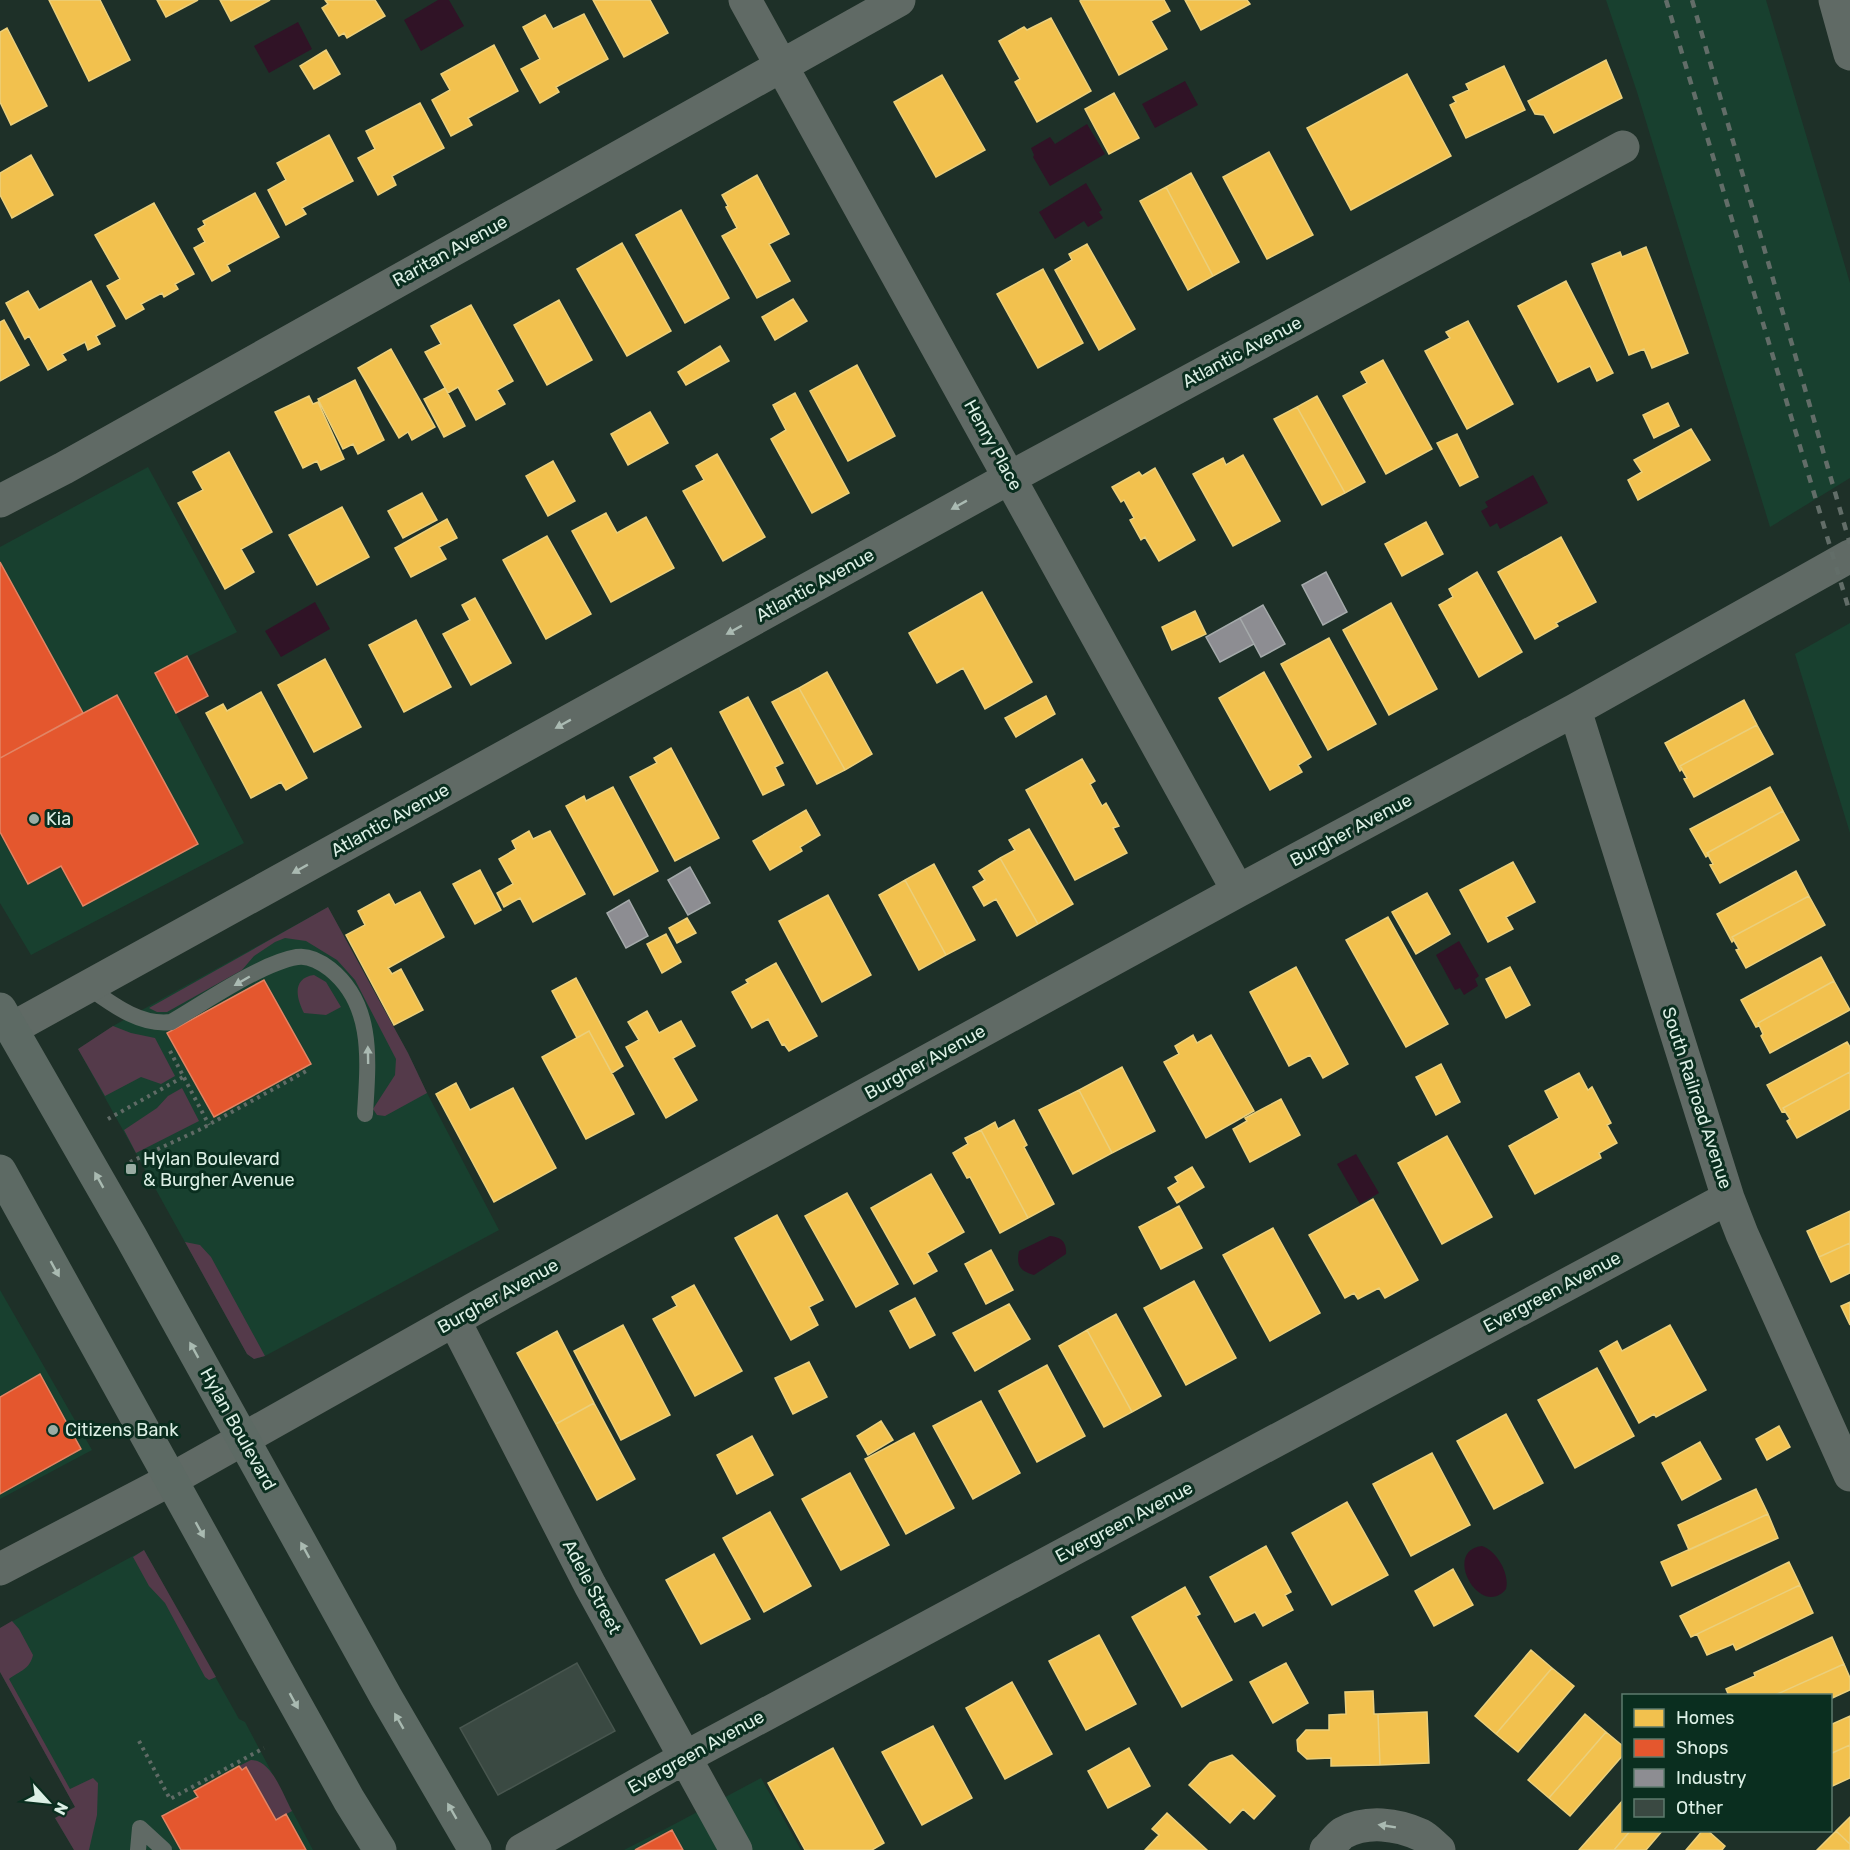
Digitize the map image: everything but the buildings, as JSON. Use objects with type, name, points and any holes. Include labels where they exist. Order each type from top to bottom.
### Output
[{"type":"main road","name":"Hylan Boulevard","points":[[6,1019],[64,1118],[386,1697],[475,1850]]},
{"type":"main road","points":[[0,1171],[344,1791],[380,1850]]},
{"type":"street","name":"Henry Place","points":[[745,0],[1011,477],[1238,891]]},
{"type":"street","name":"Raritan Avenue","points":[[0,501],[64,468],[899,0]]},
{"type":"street","name":"Atlantic Avenue","points":[[6,1019],[88,987],[1011,477],[1623,147]]},
{"type":"street","name":"Burgher Avenue","points":[[0,1569],[172,1479],[454,1320],[1238,891],[1575,710],[1850,556]]},
{"type":"street","name":"South Railroad Avenue","points":[[1575,710],[1728,1198],[1850,1475]]},
{"type":"street","name":"Evergreen Avenue","points":[[522,1850],[684,1758],[1728,1198]]},
{"type":"street","name":"Adele Street","points":[[454,1320],[590,1585],[736,1850]]},
{"type":"street","points":[[1326,1850],[1341,1834],[1358,1827],[1380,1824],[1423,1836],[1439,1850]]},
{"type":"lane","points":[[88,987],[114,1005],[143,1020],[171,1022],[250,976],[283,961],[299,956],[309,957],[323,964],[344,981],[360,1009],[367,1038],[365,1114]]},
{"type":"lane","points":[[138,1850],[140,1828]]},
{"type":"lane","points":[[140,1828],[150,1850]]},
{"type":"lane","points":[[140,1828],[164,1850]]},
{"type":"path","points":[[168,1048],[209,1125]]},
{"type":"path","points":[[130,1162],[209,1125],[308,1070]]},
{"type":"path","points":[[107,1120],[183,1077]]},
{"type":"path","points":[[140,1741],[170,1799],[264,1748]]},
{"type":"shaded area","points":[[438,0],[449,0],[464,26],[421,51],[404,20]]},
{"type":"shaded area","points":[[1606,0],[1766,0],[1850,283],[1850,478],[1770,527],[1637,92]]},
{"type":"shaded area","points":[[298,22],[312,49],[269,73],[254,46]]},
{"type":"shaded area","points":[[1185,81],[1198,105],[1155,128],[1142,104]]},
{"type":"shaded area","points":[[1087,124],[1105,154],[1050,186],[1033,157],[1031,148],[1050,137],[1055,144]]},
{"type":"shaded area","points":[[1086,183],[1102,210],[1099,212],[1103,218],[1088,227],[1084,221],[1055,239],[1039,212]]},
{"type":"shaded area","points":[[148,467],[237,632],[155,673],[244,843],[31,955],[0,903],[0,547]]},
{"type":"shaded area","points":[[1533,475],[1548,503],[1500,529],[1497,523],[1490,527],[1481,511],[1488,507],[1485,502]]},
{"type":"shaded area","points":[[315,602],[330,629],[281,657],[265,631]]},
{"type":"shaded area","points":[[1850,623],[1850,833],[1795,654]]},
{"type":"shaded area","points":[[328,907],[408,1053],[499,1230],[265,1356],[254,1359],[247,1354],[78,1049],[113,1026]]},
{"type":"shaded area","points":[[328,907],[408,1053],[427,1093],[385,1116],[377,1115],[373,1109],[395,1075],[396,1059],[355,980],[337,960],[306,941],[285,938],[275,942],[254,956],[242,970],[167,1012],[157,1012],[149,1008]]},
{"type":"shaded area","points":[[1459,941],[1479,976],[1475,979],[1478,986],[1464,995],[1460,988],[1455,990],[1436,955]]},
{"type":"shaded area","points":[[314,975],[326,982],[341,1007],[326,1015],[304,1013],[299,1001],[299,984],[307,977]]},
{"type":"shaded area","points":[[113,1026],[155,1038],[175,1076],[161,1084],[141,1077],[105,1096],[78,1049]]},
{"type":"shaded area","points":[[182,1088],[199,1121],[136,1153],[124,1130]]},
{"type":"shaded area","points":[[1356,1154],[1379,1193],[1360,1204],[1337,1164]]},
{"type":"shaded area","points":[[1050,1236],[1062,1241],[1066,1254],[1034,1275],[1025,1272],[1019,1264],[1019,1251]]},
{"type":"shaded area","points":[[185,1242],[200,1245],[211,1257],[265,1356],[254,1359],[247,1354]]},
{"type":"shaded area","points":[[0,1290],[92,1450],[0,1499]]},
{"type":"shaded area","points":[[1482,1546],[1497,1558],[1506,1577],[1506,1589],[1496,1596],[1486,1596],[1477,1590],[1469,1581],[1465,1570],[1465,1559],[1470,1551]]},
{"type":"shaded area","points":[[144,1550],[239,1719],[245,1722],[313,1850],[74,1850],[55,1818],[75,1807],[0,1672],[0,1628]]},
{"type":"shaded area","points":[[144,1550],[216,1677],[209,1680],[205,1677],[165,1603],[149,1586],[133,1557]]},
{"type":"shaded area","points":[[12,1621],[33,1655],[27,1667],[9,1679],[70,1789],[93,1778],[98,1783],[97,1815],[89,1850],[74,1850],[55,1818],[75,1807],[0,1672],[0,1628]]},
{"type":"shaded area","points":[[251,1760],[265,1766],[271,1772],[292,1811],[276,1820],[246,1767],[242,1770],[239,1766]]},
{"type":"shaded area","points":[[761,1778],[801,1850],[624,1850],[671,1826]]},
{"type":"railway","points":[[1666,0],[1850,613]]},
{"type":"railway","points":[[1692,0],[1850,544]]},
{"type":"place","name":"Kia","points":[[34,819]]},
{"type":"place","name":"Hylan Boulevard & Burgher Avenue","points":[[131,1169]]},
{"type":"place","name":"Citizens Bank","points":[[53,1430]]}]
